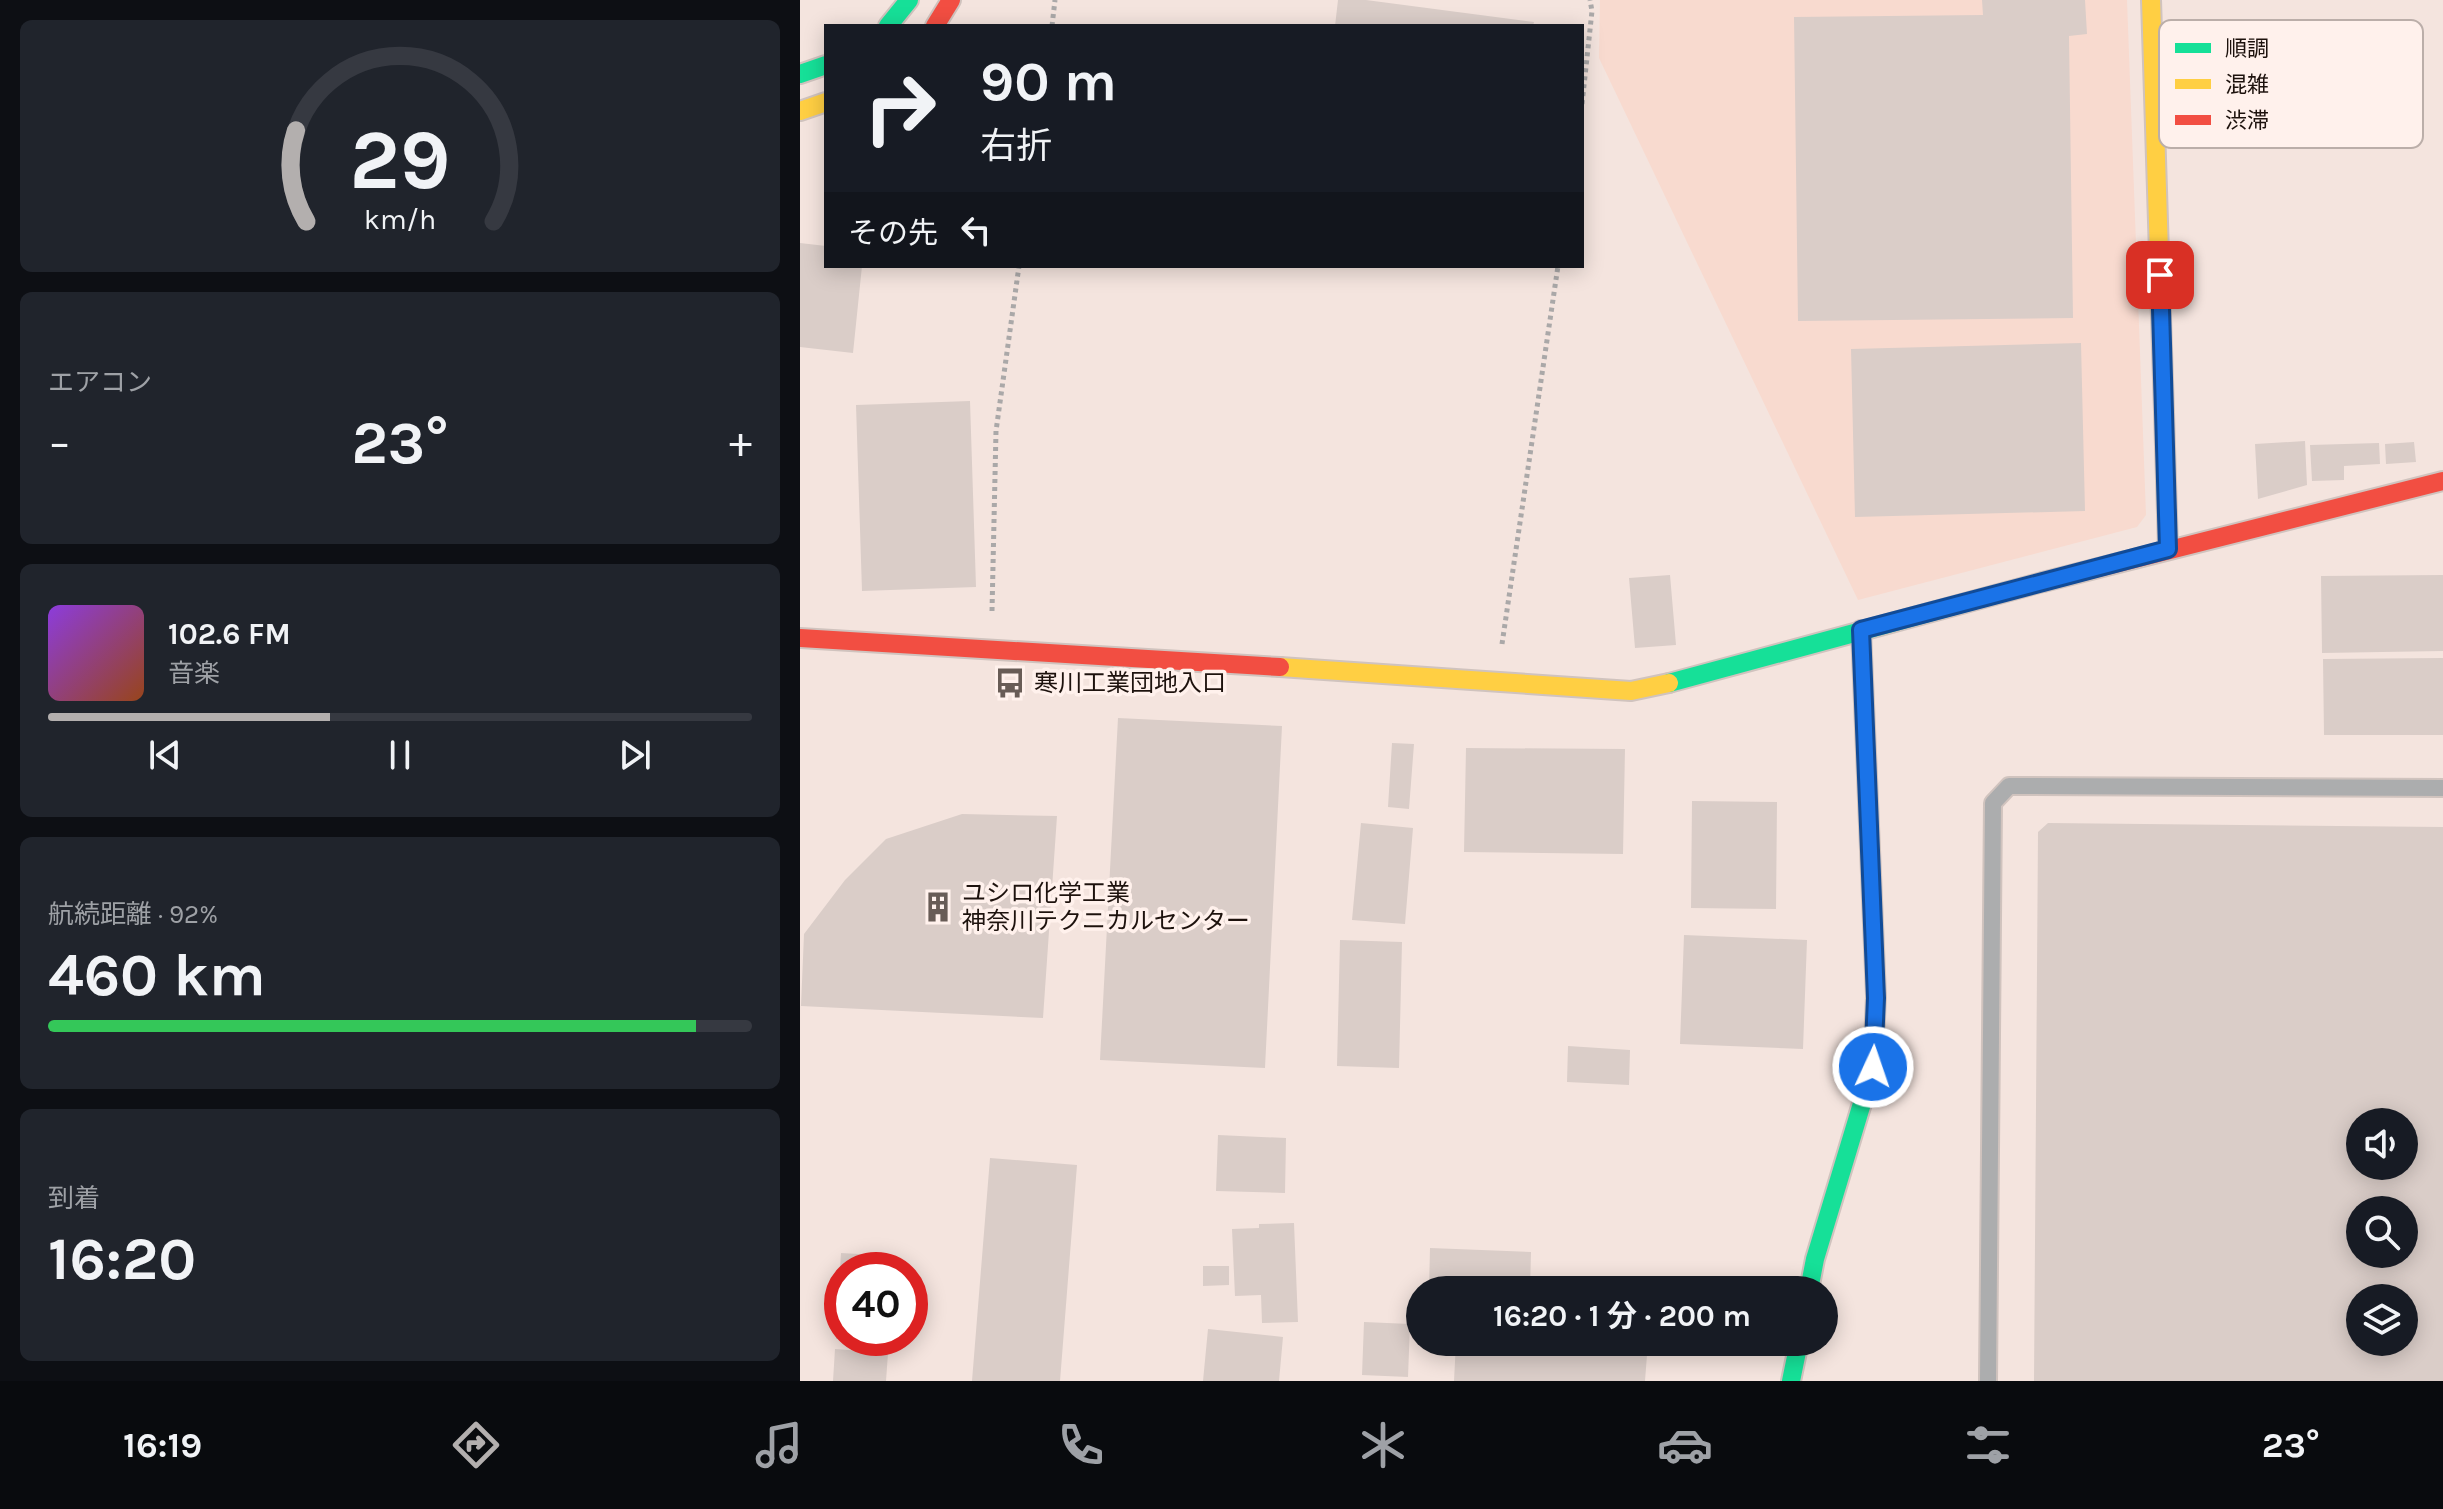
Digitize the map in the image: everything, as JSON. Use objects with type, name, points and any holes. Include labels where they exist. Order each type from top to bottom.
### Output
[{"type":"main road","points":[[890,24],[909,0]]},
{"type":"main road","points":[[936,24],[951,0]]},
{"type":"main road","points":[[2151,0],[2168,549]]},
{"type":"main road","points":[[800,74],[824,66]]},
{"type":"main road","points":[[800,111],[824,103]]},
{"type":"main road","points":[[800,638],[1631,691],[1686,680],[2168,549],[2443,481]]},
{"type":"main road","points":[[1812,1276],[1873,1067],[1876,998],[1861,630]]},
{"type":"main road","points":[[1791,1381],[1796,1356]]},
{"type":"lane","points":[[1988,1381],[1993,803],[2009,786],[2443,788]]},
{"type":"path","points":[[1052,24],[1055,0]]},
{"type":"path","points":[[1584,85],[1592,11],[1590,0]]},
{"type":"path","points":[[991,648],[996,431],[1019,268]]},
{"type":"path","points":[[1497,681],[1558,268]]},
{"type":"shaded area","points":[[1600,0],[2127,0],[2146,515],[2137,527],[1858,600],[1599,58]]},
{"type":"building","points":[[1338,0],[1366,0],[1534,22],[1534,24],[1335,24]]},
{"type":"building","points":[[1982,0],[2085,0],[2087,34],[2069,36],[2073,318],[1798,321],[1794,17],[1983,15]]},
{"type":"building","points":[[800,243],[824,246],[824,268],[862,268],[853,353],[800,347]]},
{"type":"building","points":[[2081,343],[2085,511],[1855,517],[1851,349]]},
{"type":"building","points":[[970,401],[976,587],[862,591],[856,405]]},
{"type":"building","points":[[2305,441],[2307,485],[2258,499],[2255,444]]},
{"type":"building","points":[[2414,442],[2416,462],[2386,464],[2385,444]]},
{"type":"building","points":[[2379,443],[2380,464],[2344,466],[2344,480],[2312,481],[2310,445]]},
{"type":"building","points":[[1670,575],[1676,645],[1635,648],[1629,578]]},
{"type":"building","points":[[2443,575],[2443,651],[2322,653],[2321,576]]},
{"type":"building","points":[[2443,658],[2443,735],[2324,735],[2323,659]]},
{"type":"building","points":[[1118,718],[1282,726],[1265,1068],[1100,1060]]},
{"type":"building","points":[[1392,743],[1414,744],[1409,809],[1388,807]]},
{"type":"building","points":[[1466,748],[1625,749],[1623,854],[1464,852]]},
{"type":"building","points":[[1692,801],[1777,802],[1776,909],[1691,908]]},
{"type":"building","name":"ユシロ化学工業 神奈川テクニカルセンター","points":[[962,814],[1057,816],[1043,1018],[801,1006],[804,934],[845,880],[886,839]]},
{"type":"building","points":[[1361,823],[1413,828],[1405,924],[1352,920]]},
{"type":"building","points":[[2048,823],[2443,827],[2443,1381],[2034,1381],[2038,832]]},
{"type":"building","points":[[1684,935],[1807,940],[1803,1049],[1680,1044]]},
{"type":"building","points":[[1340,940],[1402,942],[1399,1068],[1337,1066]]},
{"type":"building","points":[[1568,1046],[1630,1050],[1629,1085],[1567,1082]]},
{"type":"building","points":[[1218,1135],[1286,1138],[1285,1193],[1216,1191]]},
{"type":"building","points":[[990,1158],[1077,1165],[1060,1381],[972,1381]]},
{"type":"building","points":[[1294,1223],[1298,1322],[1262,1323],[1261,1295],[1235,1296],[1232,1229]]},
{"type":"building","points":[[1430,1248],[1531,1252],[1530,1276],[1429,1276]]},
{"type":"building","points":[[1203,1266],[1229,1266],[1229,1285],[1203,1286]]},
{"type":"building","points":[[1364,1322],[1406,1324],[1408,1377],[1362,1375]]},
{"type":"building","points":[[1208,1329],[1283,1337],[1279,1381],[1203,1381]]},
{"type":"building","points":[[835,1356],[888,1356],[886,1381],[833,1381]]},
{"type":"building","points":[[1455,1356],[1647,1356],[1645,1381],[1454,1381]]},
{"type":"traffic: fast","points":[[890,24],[909,0]]},
{"type":"traffic: fast","points":[[800,74],[824,66]]},
{"type":"traffic: fast","points":[[2164,412],[2168,549]]},
{"type":"traffic: fast","points":[[1669,683],[2043,582]]},
{"type":"traffic: fast","points":[[1812,1276],[1873,1067],[1876,996]]},
{"type":"traffic: fast","points":[[1791,1381],[1796,1356]]},
{"type":"traffic: slow","points":[[2151,0],[2164,412]]},
{"type":"traffic: slow","points":[[800,111],[824,103]]},
{"type":"traffic: slow","points":[[1280,667],[1631,691],[1669,683]]},
{"type":"traffic: jam","points":[[936,24],[951,0]]},
{"type":"traffic: jam","points":[[2043,582],[2443,481]]},
{"type":"traffic: jam","points":[[1861,630],[1876,996]]},
{"type":"traffic: jam","points":[[800,638],[1280,667]]},
{"type":"place","name":"寒川工業団地入口","points":[[1010,683]]},
{"type":"place","name":"ユシロ化学工業 神奈川テクニカルセンター","points":[[938,907]]},
{"type":"route","points":[[1873,1067],[1876,998],[1861,630],[2168,549],[2160,275]]}]
